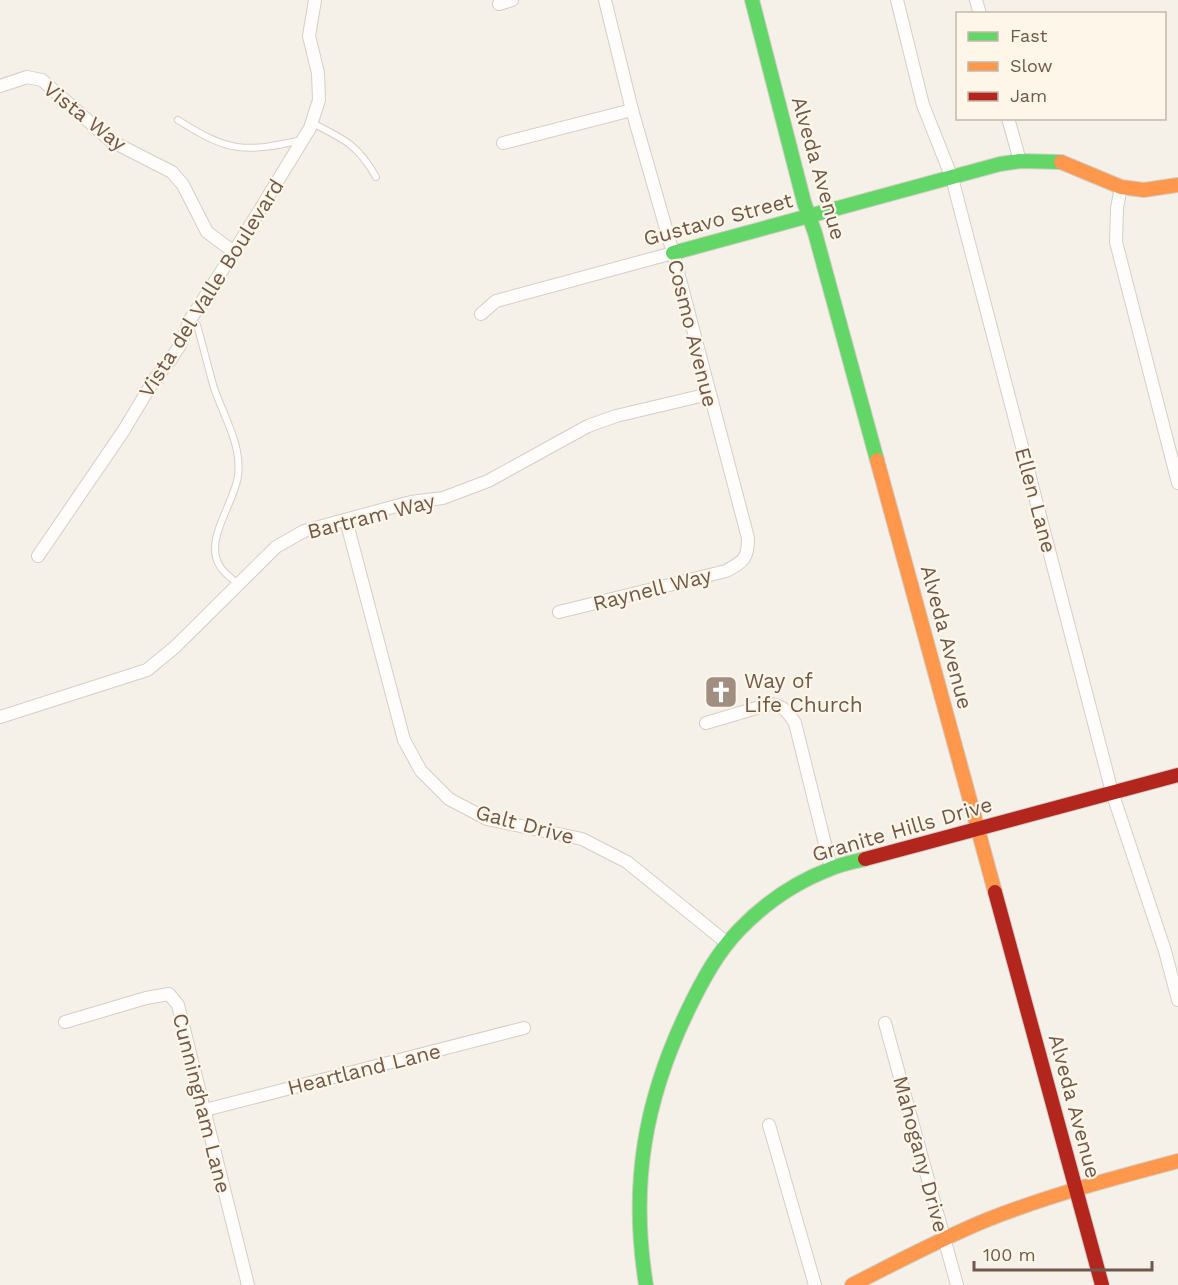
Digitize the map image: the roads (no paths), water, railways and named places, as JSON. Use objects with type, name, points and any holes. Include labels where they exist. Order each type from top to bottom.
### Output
[{"type":"street","name":"Vista del Valle Boulevard","points":[[38,556],[124,430],[154,380],[180,345],[190,320],[312,123],[319,100],[318,73],[309,36],[315,0]]},
{"type":"street","points":[[499,4],[512,0]]},
{"type":"street","name":"Cosmo Avenue","points":[[605,0],[632,110],[673,254],[748,538],[748,552],[742,562]]},
{"type":"street","name":"Alveda Avenue","points":[[752,0],[804,202],[810,216],[1102,1285]]},
{"type":"street","name":"Ellen Lane","points":[[897,0],[923,105],[952,178],[1112,792],[1165,951],[1178,1000]]},
{"type":"street","name":"Vista Way","points":[[0,86],[27,77],[42,80],[111,141],[172,172],[183,185],[207,232],[234,252]]},
{"type":"street","points":[[503,143],[632,110]]},
{"type":"street","points":[[1009,120],[1020,161]]},
{"type":"street","name":"Gustavo Street","points":[[481,314],[496,301],[1020,161],[1059,161],[1121,188],[1144,190],[1178,185]]},
{"type":"street","points":[[1121,188],[1117,207],[1116,242],[1178,483]]},
{"type":"street","name":"Bartram Way","points":[[0,717],[147,670],[175,647],[276,548],[304,531],[411,502],[443,498],[488,481],[588,426],[616,416],[709,394]]},
{"type":"street","name":"Galt Drive","points":[[346,520],[404,740],[421,771],[449,799],[487,819],[582,839],[627,862],[727,943]]},
{"type":"street","name":"Raynell Way","points":[[559,612],[726,571],[742,562]]},
{"type":"street","points":[[706,723],[770,704],[778,705],[788,711],[795,723],[831,868]]},
{"type":"street","name":"Granite Hills Drive","points":[[646,1285],[639,1219],[640,1191],[647,1127],[657,1085],[683,1019],[709,970],[727,943],[758,913],[774,899],[831,868],[1178,775]]},
{"type":"street","name":"Cunningham Lane","points":[[64,1022],[146,998],[168,994],[178,1005],[248,1285]]},
{"type":"street","name":"Mahogany Drive","points":[[885,1023],[957,1285]]},
{"type":"street","name":"Heartland Lane","points":[[205,1110],[524,1028]]},
{"type":"street","points":[[770,1125],[815,1285]]},
{"type":"street","points":[[852,1285],[944,1238],[1020,1208],[1076,1189],[1178,1161]]},
{"type":"lane","points":[[178,120],[218,143],[240,149],[266,148],[303,140]]},
{"type":"lane","points":[[312,123],[354,147],[365,157],[376,177]]},
{"type":"lane","points":[[190,320],[197,325],[215,390],[235,444],[238,477],[214,545],[217,561],[222,570],[239,584]]},
{"type":"place","name":"Way of Life Church","points":[[721,692]]}]
